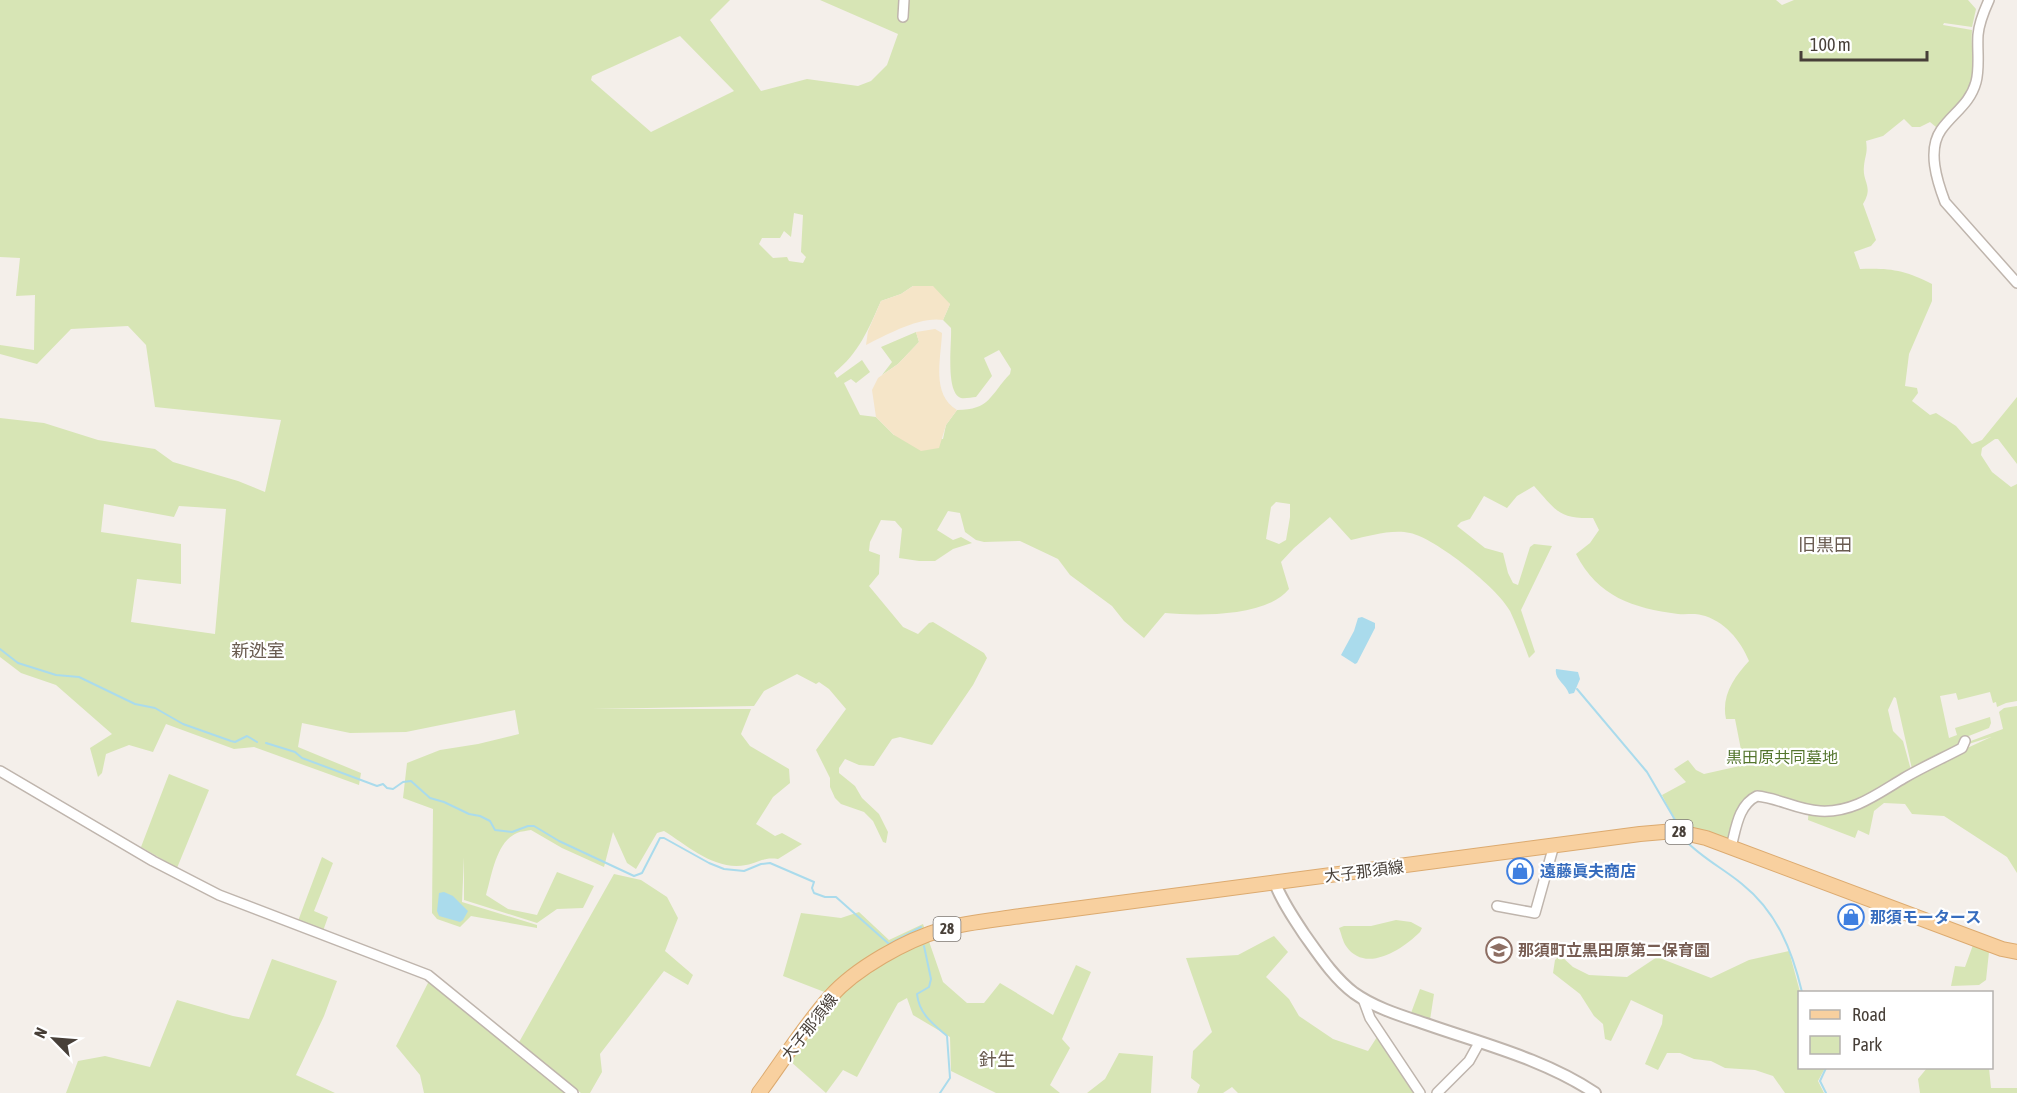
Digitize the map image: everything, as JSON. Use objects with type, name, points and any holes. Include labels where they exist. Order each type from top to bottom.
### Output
[{"type":"main road","name":"大子那須線","points":[[759,1093],[830,996],[849,979],[878,960],[943,929],[1275,882],[1675,831],[1695,834],[2002,949],[2017,952]]},
{"type":"street","points":[[903,17],[904,0]]},
{"type":"street","points":[[1989,0],[1980,23],[1977,80],[1973,92],[1965,105],[1941,130],[1934,147],[1939,186],[1945,202],[2017,283]]},
{"type":"street","points":[[1731,847],[1745,805],[1757,796],[1802,810],[1822,812],[1839,810],[1868,801],[1905,777],[1962,748],[1965,741]]},
{"type":"street","points":[[0,771],[153,861],[219,895],[428,975],[573,1093]]},
{"type":"street","points":[[1497,906],[1535,913],[1554,845]]},
{"type":"street","points":[[1275,882],[1282,901],[1334,975],[1363,999],[1389,1011],[1531,1059],[1573,1078],[1595,1093]]},
{"type":"street","points":[[1363,999],[1370,1018],[1420,1093]]},
{"type":"street","points":[[1437,1093],[1469,1061],[1479,1043]]},
{"type":"green space","name":"黒田原共同墓地","points":[[0,0],[730,0],[710,20],[761,91],[807,79],[858,86],[871,81],[887,65],[898,34],[820,0],[1776,0],[1782,5],[1794,0],[1968,0],[1976,9],[1972,27],[1944,23],[1943,25],[1972,30],[1973,68],[1966,94],[1936,127],[1930,122],[1920,127],[1912,127],[1904,119],[1883,136],[1866,141],[1864,172],[1868,193],[1863,204],[1876,240],[1871,246],[1854,252],[1860,269],[1897,271],[1932,284],[1932,301],[1909,354],[1905,386],[1917,388],[1918,393],[1912,401],[1930,415],[1936,413],[1956,426],[1972,444],[1982,440],[2017,397],[2017,464],[1998,439],[1982,448],[1981,455],[1992,472],[2011,487],[2017,484],[2017,701],[1997,707],[1996,702],[1993,703],[1990,692],[1958,700],[1956,693],[1940,696],[1949,738],[1957,735],[1955,728],[1990,717],[1989,728],[1961,739],[1960,745],[2003,729],[1999,712],[2004,708],[2017,706],[2017,873],[2007,857],[1944,816],[1912,814],[1905,804],[1884,803],[1874,811],[1869,835],[1858,830],[1855,838],[1808,820],[1809,806],[1757,790],[1740,804],[1729,839],[1695,828],[1661,826],[1672,822],[1673,817],[1662,795],[1686,782],[1674,769],[1688,760],[1696,770],[1704,774],[1744,765],[1735,719],[1726,719],[1725,702],[1730,687],[1749,661],[1731,632],[1717,621],[1698,614],[1678,614],[1646,608],[1618,598],[1606,590],[1585,569],[1576,554],[1590,543],[1599,530],[1593,518],[1565,515],[1534,486],[1517,496],[1507,508],[1484,496],[1470,519],[1457,526],[1485,548],[1503,553],[1508,573],[1513,583],[1518,585],[1530,547],[1534,544],[1552,546],[1521,610],[1535,652],[1529,658],[1510,611],[1493,590],[1449,554],[1410,533],[1388,532],[1351,540],[1330,517],[1281,562],[1289,589],[1279,598],[1249,610],[1231,613],[1165,613],[1144,638],[1124,621],[1112,606],[1070,575],[1058,559],[1020,541],[984,542],[976,540],[965,532],[960,513],[948,511],[937,530],[953,540],[961,537],[972,543],[953,549],[935,561],[899,558],[902,529],[895,521],[881,520],[870,542],[869,551],[880,555],[879,574],[869,586],[903,627],[918,634],[933,622],[984,653],[987,658],[973,685],[932,745],[900,737],[892,739],[874,766],[859,765],[845,759],[839,768],[839,773],[855,786],[862,798],[879,814],[888,832],[886,843],[883,842],[873,821],[864,812],[841,804],[830,787],[830,778],[816,750],[846,709],[829,689],[819,682],[816,684],[797,674],[764,691],[754,706],[593,709],[751,709],[741,734],[750,746],[789,769],[790,783],[773,797],[756,824],[775,836],[782,833],[802,844],[778,859],[735,866],[702,856],[664,831],[657,833],[636,869],[627,863],[613,832],[604,867],[562,848],[531,830],[520,832],[510,837],[500,851],[486,895],[508,909],[537,915],[557,872],[594,886],[583,908],[557,909],[537,923],[464,900],[464,857],[462,902],[537,925],[537,928],[471,916],[460,927],[437,919],[432,913],[433,809],[403,798],[407,763],[440,750],[519,734],[515,710],[406,732],[350,733],[302,723],[298,747],[361,773],[359,785],[254,747],[234,749],[166,724],[153,752],[129,745],[106,754],[102,773],[98,777],[90,748],[112,734],[56,685],[21,673],[0,657],[0,418],[44,423],[98,440],[155,449],[173,462],[238,481],[265,492],[281,420],[155,407],[146,345],[128,326],[71,329],[37,364],[0,354],[0,345],[34,350],[35,295],[16,296],[20,258],[0,257]],"holes":[[[680,36],[734,91],[651,132],[591,80],[592,76]],[[794,213],[803,215],[801,252],[806,257],[803,263],[789,261],[787,257],[773,258],[759,244],[762,238],[780,238],[784,231],[791,237]],[[913,286],[950,304],[943,320],[951,328],[951,378],[956,394],[961,398],[976,397],[992,376],[984,358],[999,350],[1011,369],[1010,374],[983,404],[957,410],[946,425],[943,439],[894,435],[876,417],[860,415],[844,383],[851,379],[856,383],[870,372],[862,360],[837,378],[834,373],[856,349],[881,301],[901,294]],[[1276,502],[1290,504],[1286,540],[1279,544],[1266,539],[1271,507]],[[104,504],[174,517],[179,506],[226,509],[215,634],[131,622],[137,579],[181,584],[181,544],[101,532]],[[1894,697],[1912,769],[1959,747],[1991,737],[1911,770],[1903,741],[1893,731],[1888,710]]]},
{"type":"green space","points":[[916,332],[919,342],[898,364],[882,375],[892,362],[881,347]]},
{"type":"green space","points":[[169,774],[209,790],[177,868],[141,847]]},
{"type":"green space","points":[[322,857],[333,863],[314,911],[328,917],[323,931],[298,921]]},
{"type":"green space","points":[[614,874],[641,880],[667,897],[678,918],[665,951],[693,975],[688,985],[664,971],[600,1054],[602,1072],[590,1093],[581,1093],[518,1044]]},
{"type":"green space","points":[[859,912],[889,940],[923,924],[943,982],[967,1003],[984,1003],[1000,983],[1053,1015],[1076,965],[1091,972],[1062,1039],[1070,1048],[1050,1085],[1060,1093],[996,1093],[951,1071],[950,1037],[913,1015],[907,998],[898,1003],[857,1077],[843,1070],[826,1093],[790,1061],[826,1008],[827,993],[783,976],[801,913],[841,918]]},
{"type":"green space","points":[[1396,920],[1411,922],[1422,928],[1404,946],[1373,959],[1354,954],[1345,944],[1339,928],[1371,926]]},
{"type":"green space","points":[[1274,936],[1288,952],[1266,977],[1289,999],[1299,1016],[1333,1039],[1368,1051],[1377,1037],[1416,1093],[1238,1093],[1232,1087],[1223,1093],[1197,1093],[1200,1085],[1191,1078],[1193,1051],[1212,1032],[1186,958],[1238,955]]},
{"type":"green space","points":[[1973,945],[1989,952],[1986,980],[1979,985],[1951,986],[1955,966],[1965,967]]},
{"type":"green space","points":[[1789,951],[1800,991],[1798,1069],[1824,1069],[1818,1081],[1824,1093],[1785,1093],[1773,1076],[1755,1070],[1725,1068],[1711,1061],[1694,1059],[1680,1053],[1667,1053],[1658,1070],[1645,1064],[1662,1024],[1663,1015],[1631,1000],[1611,1041],[1605,1039],[1603,1024],[1594,1016],[1580,994],[1553,973],[1555,960],[1560,955],[1573,967],[1589,975],[1627,977],[1657,957],[1711,978],[1749,960]]},
{"type":"green space","points":[[272,959],[337,981],[324,1016],[296,1075],[335,1093],[66,1093],[78,1061],[105,1056],[150,1067],[177,1000],[249,1019]]},
{"type":"green space","points":[[429,981],[565,1093],[424,1093],[420,1075],[396,1046]]},
{"type":"green space","points":[[1420,989],[1434,994],[1430,1020],[1411,1013]]},
{"type":"green space","points":[[1119,1053],[1153,1056],[1151,1093],[1087,1093],[1105,1079]]},
{"type":"green space","points":[[1926,1069],[1989,1069],[1991,1088],[2017,1088],[2017,1093],[1920,1093],[1918,1079]]},
{"type":"sand","points":[[913,286],[933,286],[950,304],[943,320],[914,324],[866,345],[868,331],[881,301],[901,294]]},
{"type":"sand","points":[[935,329],[942,333],[939,365],[941,385],[949,403],[957,410],[946,425],[939,448],[921,451],[894,435],[876,417],[872,390],[878,378],[898,364],[919,342],[916,332]]},
{"type":"water","points":[[1362,617],[1375,623],[1375,628],[1355,664],[1341,655],[1358,618]]},
{"type":"water","points":[[1556,669],[1578,672],[1580,679],[1574,693],[1569,694],[1557,676]]},
{"type":"water","points":[[444,892],[453,896],[468,911],[460,922],[439,916],[437,911],[439,893]]},
{"type":"waterway","points":[[0,649],[18,663],[56,675],[79,677],[135,704],[155,708],[183,724],[235,742],[247,736],[257,742]]},
{"type":"waterway","points":[[1577,689],[1647,772],[1678,825]]},
{"type":"waterway","points":[[266,743],[295,752],[302,758],[377,786],[383,784],[393,789],[403,782],[411,781],[430,798],[490,821],[495,830],[512,832],[534,826],[559,841],[634,876],[642,873],[660,838],[664,838],[724,869],[744,871],[770,863],[814,882],[812,888],[814,893],[825,897],[836,897],[889,944],[921,927]]},
{"type":"waterway","points":[[1686,841],[1742,884],[1765,907],[1774,919],[1788,947],[1802,991]]},
{"type":"waterway","points":[[924,946],[931,979],[929,987],[917,994],[918,1001],[928,1018],[947,1036],[950,1078],[940,1093]]},
{"type":"waterway","points":[[1826,1069],[1820,1081],[1826,1093]]},
{"type":"place","name":"遠藤眞夫商店","points":[[1520,871]]},
{"type":"place","name":"那須モータース","points":[[1851,917]]},
{"type":"place","name":"那須町立黒田原第二保育園","points":[[1499,950]]},
{"type":"district","name":"旧黒田","points":[[1825,545]]},
{"type":"district","name":"新迯室","points":[[258,651]]},
{"type":"district","name":"針生","points":[[997,1060]]}]
